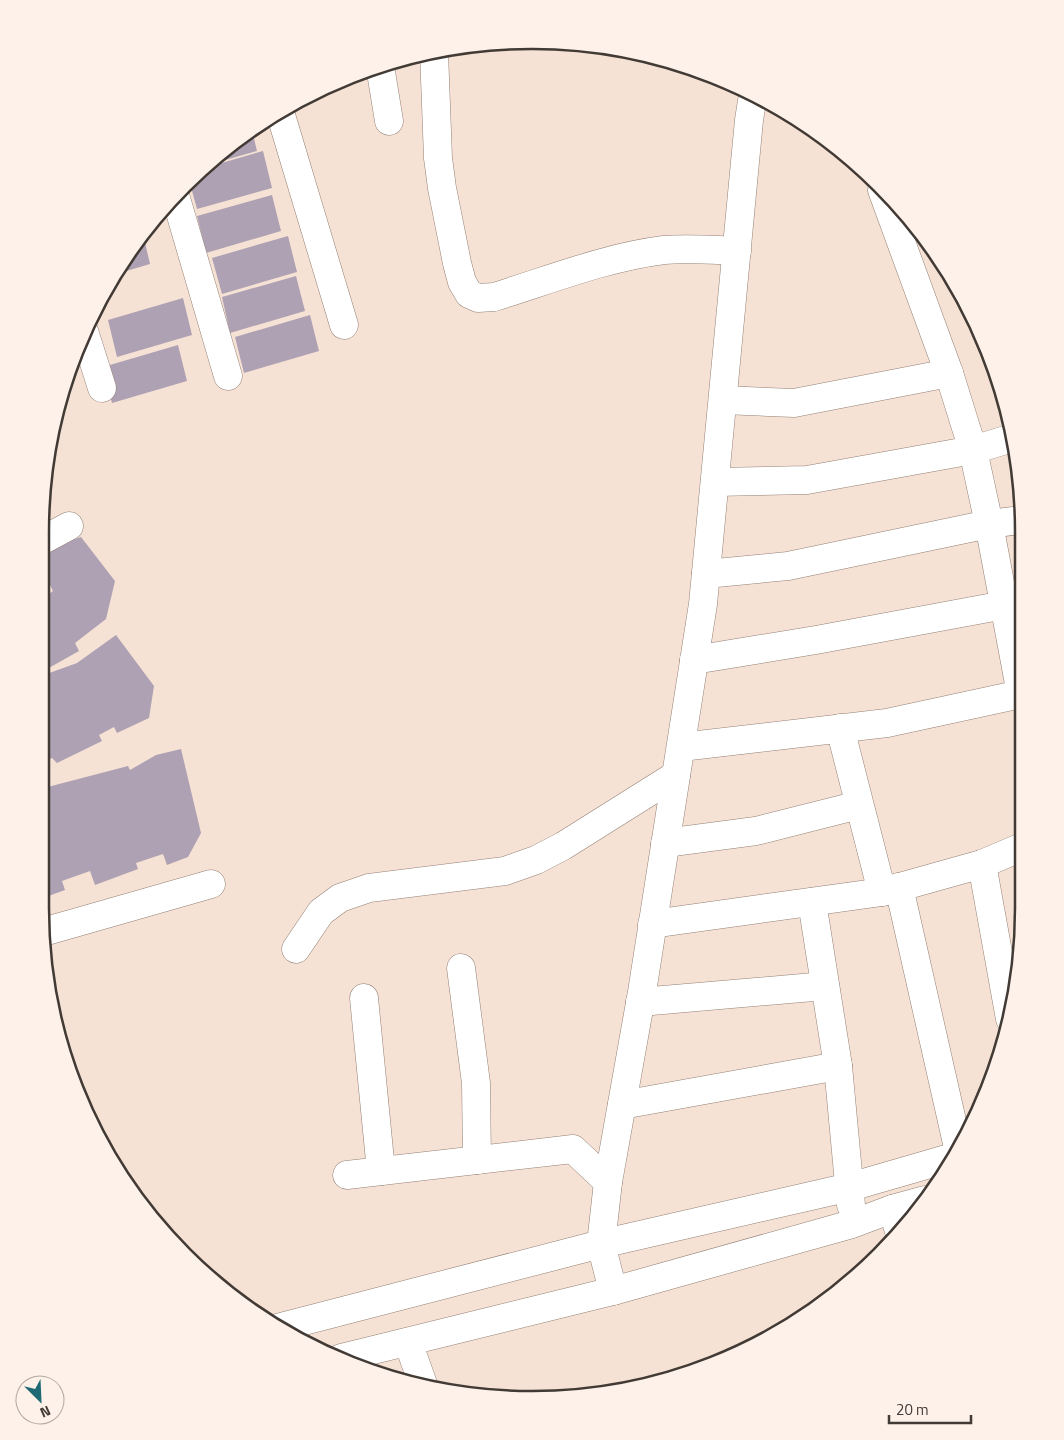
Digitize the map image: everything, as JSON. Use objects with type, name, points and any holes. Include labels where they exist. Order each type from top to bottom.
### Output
[{"type":"street","points":[[434,59],[438,158],[442,188],[457,263],[462,282],[469,294],[478,298],[494,298],[613,260],[645,253],[666,250],[737,251]]},
{"type":"street","points":[[381,73],[389,121]]},
{"type":"street","points":[[613,1291],[602,1244],[608,1182],[640,1002],[681,747],[706,574],[752,102]]},
{"type":"street","points":[[282,118],[344,325]]},
{"type":"street","points":[[177,204],[228,376]]},
{"type":"street","points":[[887,205],[949,372],[973,450],[989,524],[1012,603],[1015,633]]},
{"type":"street","points":[[88,343],[102,388]]},
{"type":"street","points":[[722,400],[794,402],[949,372]]},
{"type":"street","points":[[715,482],[806,480],[973,450],[1006,440]]},
{"type":"street","points":[[706,574],[788,566],[989,524],[1015,521]]},
{"type":"street","points":[[49,537],[69,526]]},
{"type":"street","points":[[694,660],[816,640],[1012,603]]},
{"type":"street","points":[[681,747],[887,723],[1015,695]]},
{"type":"street","points":[[840,728],[859,805],[890,890],[956,1140]]},
{"type":"street","points":[[296,949],[321,912],[340,898],[369,888],[505,871],[536,860],[563,846],[676,775]]},
{"type":"street","points":[[665,843],[756,831],[859,805]]},
{"type":"street","points":[[652,924],[890,890],[982,864],[1015,850]]},
{"type":"street","points":[[982,864],[1006,1000]]},
{"type":"street","points":[[50,930],[211,884]]},
{"type":"street","points":[[812,902],[838,1066],[852,1224]]},
{"type":"street","points":[[461,968],[476,1083],[477,1160]]},
{"type":"street","points":[[640,1002],[825,986]]},
{"type":"street","points":[[364,998],[381,1171]]},
{"type":"street","points":[[622,1104],[838,1066]]},
{"type":"street","points":[[347,1175],[573,1149],[608,1182]]},
{"type":"street","points":[[287,1325],[602,1244],[850,1187],[945,1160]]},
{"type":"street","points":[[351,1356],[613,1291],[852,1224],[896,1222]]},
{"type":"street","points":[[408,1342],[421,1378]]},
{"type":"building","points":[[254,137],[257,151],[224,160]]},
{"type":"building","points":[[263,151],[272,188],[197,209],[191,189],[220,164]]},
{"type":"building","points":[[272,195],[281,231],[206,253],[197,216]]},
{"type":"building","points":[[288,236],[297,272],[222,294],[212,258]]},
{"type":"building","points":[[145,243],[150,264],[125,271]]},
{"type":"building","points":[[296,276],[305,311],[230,333],[222,297]]},
{"type":"building","points":[[183,298],[192,335],[117,357],[108,320]]},
{"type":"building","points":[[310,315],[319,351],[244,373],[235,337]]},
{"type":"building","points":[[178,345],[187,381],[112,403],[103,367]]},
{"type":"building","points":[[81,537],[115,581],[106,619],[75,643],[79,651],[49,668],[49,594],[53,591],[49,583],[49,548]]},
{"type":"building","points":[[116,635],[154,686],[149,718],[117,733],[114,727],[99,735],[102,741],[57,763],[52,758],[49,760],[49,673],[77,663]]},
{"type":"building","points":[[181,749],[201,833],[188,857],[167,865],[163,854],[136,863],[138,869],[95,885],[90,871],[62,881],[65,890],[49,896],[49,787],[128,766],[130,770],[156,755]]}]
